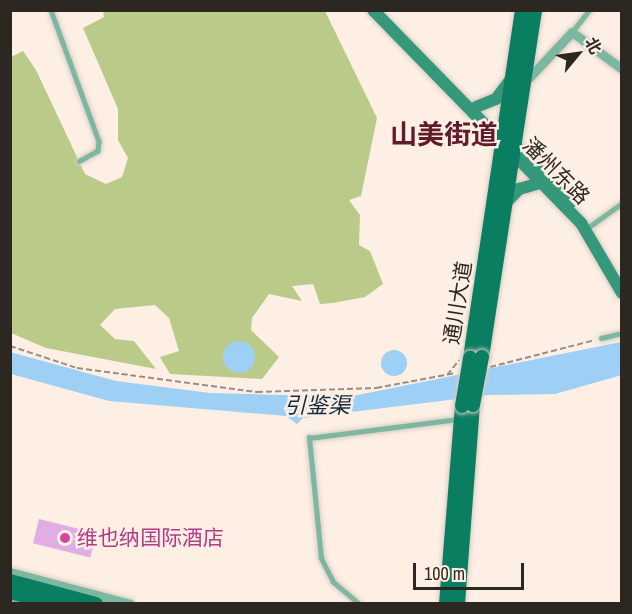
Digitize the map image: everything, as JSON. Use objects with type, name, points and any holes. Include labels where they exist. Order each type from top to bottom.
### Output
[{"type":"main road","name":"潘州东路","points":[[373,10],[588,227],[621,274]]},
{"type":"main road","name":"潘州东路","points":[[382,10],[476,107],[540,183],[588,227],[621,292]]},
{"type":"main road","name":"通川大道","points":[[446,603],[474,359],[522,56],[522,10]]},
{"type":"main road","name":"通川大道","points":[[522,56],[535,10]]},
{"type":"main road","points":[[476,107],[496,99],[519,78]]},
{"type":"main road","name":"通川大道","points":[[474,359],[505,204],[509,146]]},
{"type":"main road","points":[[505,204],[519,189],[540,183]]},
{"type":"main road","name":"通川大道","points":[[458,603],[467,413]]},
{"type":"main road","points":[[10,581],[96,603]]},
{"type":"main road","points":[[10,592],[32,602],[55,603]]},
{"type":"street","points":[[519,78],[572,32],[621,69]]},
{"type":"street","points":[[10,572],[130,603]]},
{"type":"street","points":[[10,600],[32,602]]},
{"type":"lane","points":[[51,10],[99,141],[98,151],[80,161]]},
{"type":"lane","points":[[572,32],[590,10]]},
{"type":"lane","points":[[588,227],[621,203]]},
{"type":"lane","points":[[601,338],[621,333]]},
{"type":"lane","points":[[358,603],[333,582],[321,558],[309,438],[467,413]]},
{"type":"path","points":[[447,375],[474,359],[601,338]]},
{"type":"path","points":[[10,346],[77,368],[257,392],[367,389],[462,372]]},
{"type":"green space","points":[[103,11],[325,11],[377,118],[361,196],[349,200],[360,215],[359,245],[370,251],[383,284],[365,297],[333,303],[320,304],[313,284],[292,286],[302,301],[269,294],[252,318],[251,330],[279,357],[262,379],[170,374],[160,357],[179,351],[169,318],[155,305],[115,309],[100,325],[115,339],[134,341],[156,369],[46,348],[11,333],[11,57],[23,51],[36,70],[85,174],[106,184],[122,177],[128,158],[118,140],[118,109],[83,28],[104,17]]},
{"type":"water","points":[[239,341],[250,346],[255,357],[250,368],[239,373],[228,368],[223,357],[228,346]]},
{"type":"water","name":"引鉴渠","points":[[621,342],[622,375],[555,394],[489,395],[303,418],[297,424],[286,416],[109,401],[11,374],[10,352],[116,381],[210,393],[348,397]]},
{"type":"water","points":[[394,350],[403,354],[407,363],[403,372],[394,376],[385,372],[381,363],[385,354]]},
{"type":"building","name":"维也纳国际酒店","points":[[39,519],[96,533],[90,558],[33,543]]},
{"type":"place","name":"维也纳国际酒店","points":[[65,538]]},
{"type":"district","name":"山美街道","points":[[444,135]]}]
